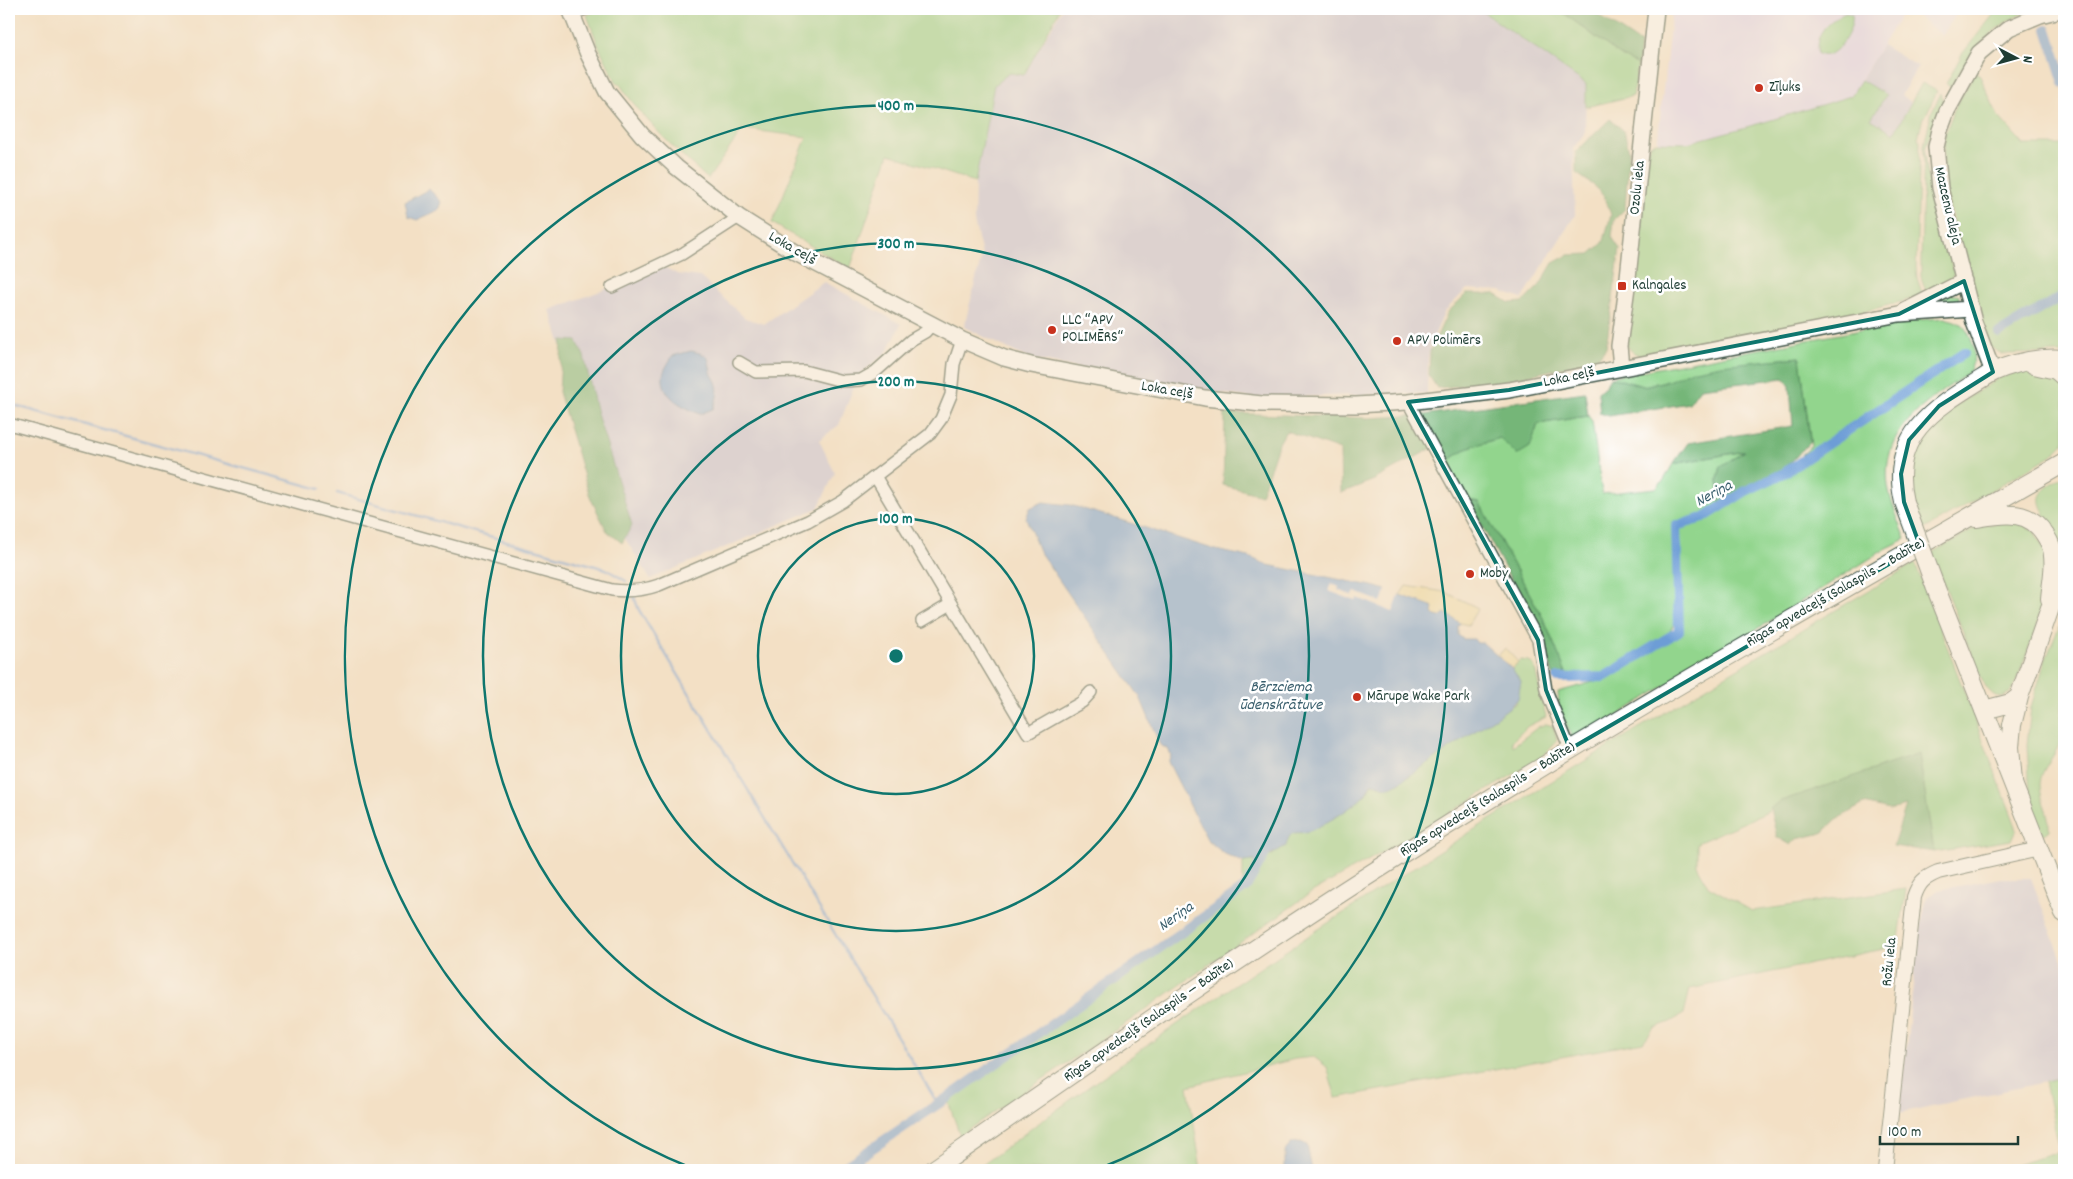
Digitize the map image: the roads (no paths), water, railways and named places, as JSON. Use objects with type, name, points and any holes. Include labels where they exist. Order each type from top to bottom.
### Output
[{"type":"main road","name":"Ozolu iela","points":[[1621,367],[1619,346],[1627,287],[1656,9]]},
{"type":"main road","name":"Mazcenu aleja","points":[[1993,372],[1971,309],[1940,188],[1936,147],[1940,130],[1962,81],[1986,45],[2010,28],[2024,21],[2064,9]]},
{"type":"main road","name":"Loka ceļš","points":[[571,12],[588,54],[607,92],[642,135],[676,167],[739,217],[796,253],[933,323],[962,340],[1004,358],[1031,366],[1205,398],[1270,404],[1356,405],[1408,402],[1509,390],[1899,314],[1971,309]]},
{"type":"main road","name":"Loka ceļš","points":[[1899,314],[1964,281]]},
{"type":"main road","points":[[2064,359],[2050,358],[2021,362],[1993,372],[1939,406],[1923,421],[1909,440],[1903,458],[1901,474],[1904,502],[1935,586],[2064,913]]},
{"type":"main road","points":[[2021,362],[2056,370],[2064,377]]},
{"type":"main road","points":[[2034,480],[2064,451]]},
{"type":"main road","name":"Rīgas apvedceļš (Salaspils — Babīte)","points":[[933,1170],[1201,984],[1383,866],[1570,749],[1751,642],[2064,463]]},
{"type":"main road","points":[[1965,519],[2016,514],[2030,518],[2041,528],[2050,542],[2053,557],[2050,608]]},
{"type":"main road","points":[[2012,781],[2010,735],[2019,697],[2050,608],[2064,578]]},
{"type":"main road","points":[[1984,710],[2010,703],[2019,697]]},
{"type":"street","points":[[571,12],[586,9]]},
{"type":"street","points":[[612,287],[682,254],[739,217]]},
{"type":"street","points":[[739,362],[756,372],[804,371],[842,381],[860,380],[875,372],[911,340],[925,332],[933,323]]},
{"type":"street","points":[[9,424],[602,588],[630,592],[645,590],[659,585],[808,521],[843,501],[930,434],[941,419],[950,395],[954,364],[962,340]]},
{"type":"street","points":[[1408,402],[1538,640],[1546,690],[1570,749]]},
{"type":"street","points":[[875,476],[951,604],[1024,735],[1082,702],[1091,692]]},
{"type":"street","points":[[922,621],[951,604]]},
{"type":"street","name":"Rožu iela","points":[[1885,1170],[1914,897],[1918,885],[1925,877],[1938,872],[2039,849]]},
{"type":"water","points":[[429,189],[442,202],[439,210],[417,220],[408,217],[405,202]]},
{"type":"water","points":[[691,351],[703,354],[708,358],[718,389],[713,409],[700,414],[674,400],[663,383],[663,375],[672,356]]},
{"type":"water","name":"Bērzciema ūdenskrātuve","points":[[1043,502],[1070,505],[1216,550],[1249,557],[1268,565],[1377,587],[1434,607],[1433,614],[1435,616],[1440,617],[1445,613],[1460,623],[1458,635],[1463,639],[1474,639],[1477,643],[1483,643],[1512,669],[1521,681],[1518,699],[1506,710],[1397,784],[1386,787],[1372,783],[1364,796],[1326,823],[1307,832],[1292,834],[1286,846],[1261,860],[1243,862],[1225,854],[1208,841],[1168,762],[1171,755],[1168,749],[1160,745],[1140,697],[1039,551],[1026,518],[1030,508]]},
{"type":"water","points":[[1301,1142],[1307,1145],[1312,1170],[1285,1170],[1285,1151],[1292,1143]]},
{"type":"waterway","name":"Neriņa","points":[[2047,29],[2064,83]]},
{"type":"waterway","name":"Neriņa","points":[[1999,333],[2064,295]]},
{"type":"waterway","name":"Neriņa","points":[[1558,678],[1604,677],[1679,631],[1676,526],[1703,518],[1746,491],[1784,473],[1964,353]]},
{"type":"waterway","points":[[9,404],[320,489]]},
{"type":"waterway","points":[[337,493],[606,569],[626,581]]},
{"type":"waterway","points":[[634,597],[639,610],[938,1104]]},
{"type":"waterway","name":"Neriņa","points":[[840,1170],[950,1096],[1246,887],[1268,849]]},
{"type":"waterway","points":[[860,1156],[864,1170]]},
{"type":"place","name":"Zīļuks","points":[[1759,88]]},
{"type":"place","name":"Kalngales","points":[[1622,286]]},
{"type":"place","name":"LLC “APV POLIMĒRS“","points":[[1052,330]]},
{"type":"place","name":"APV Polimērs","points":[[1397,341]]},
{"type":"place","name":"Moby","points":[[1470,574]]},
{"type":"place","name":"Mārupe Wake Park","points":[[1357,697]]}]
